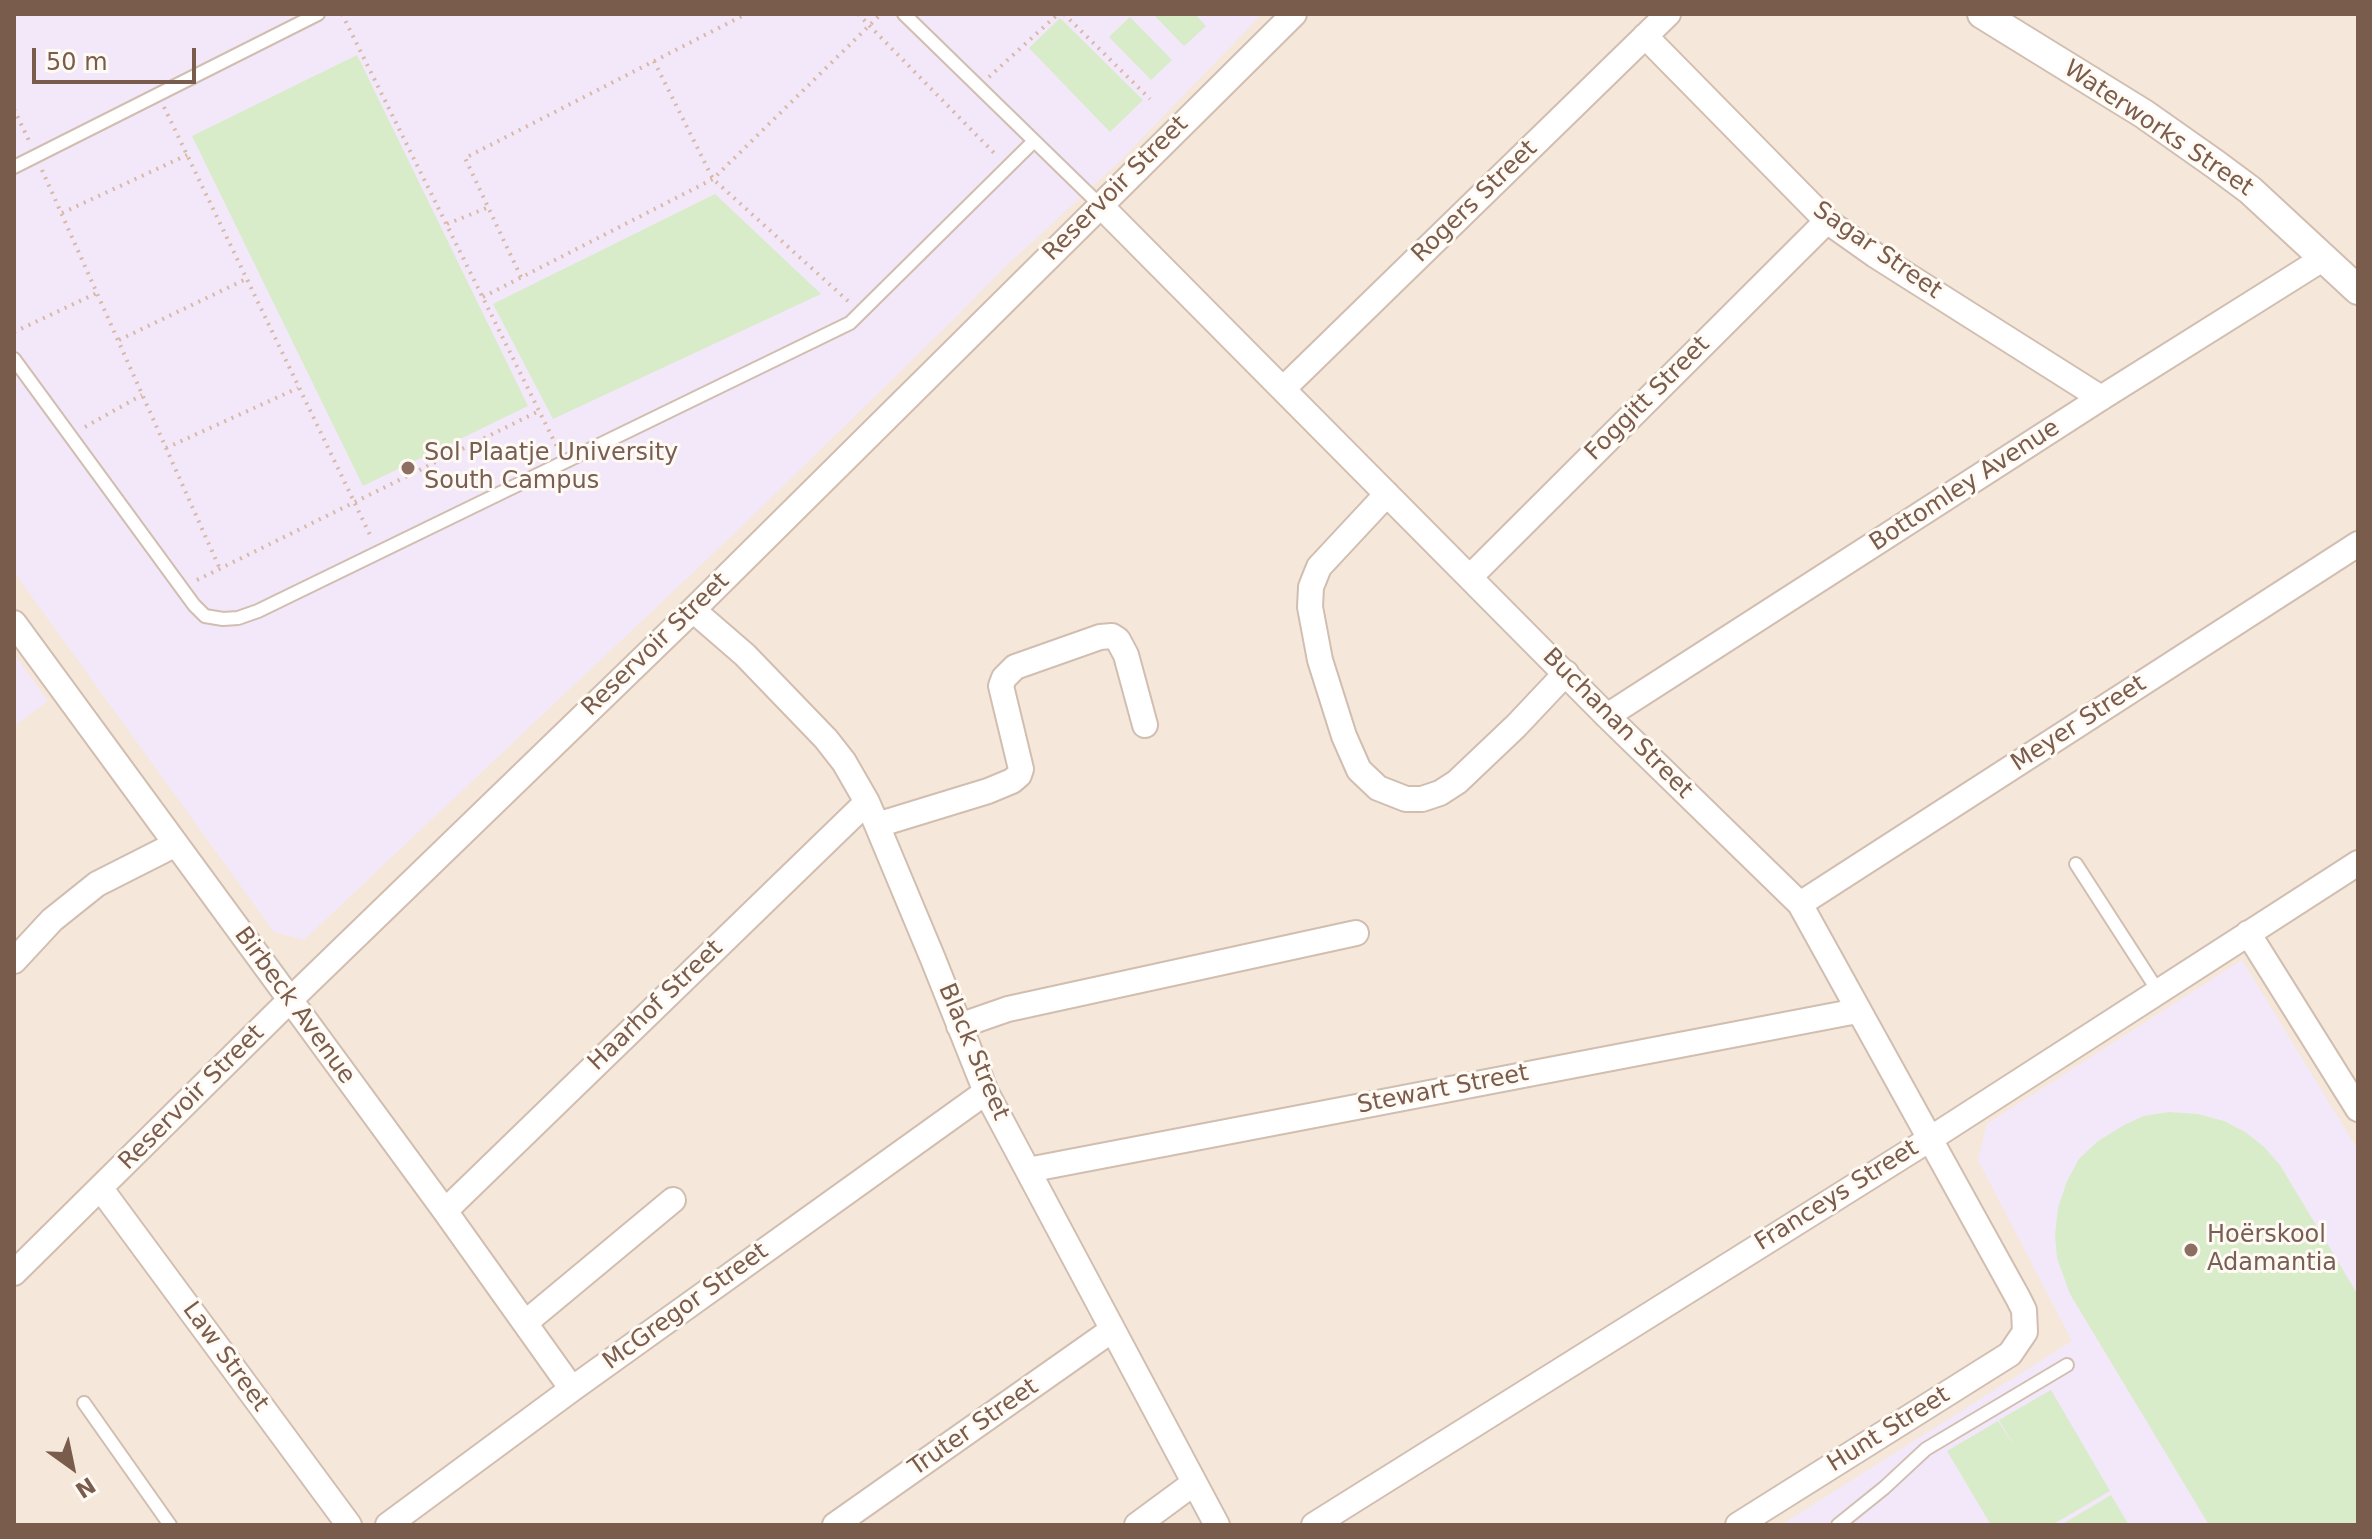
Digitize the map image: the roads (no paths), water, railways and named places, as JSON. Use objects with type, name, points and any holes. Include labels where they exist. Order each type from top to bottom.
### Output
[{"type":"street","name":"Reservoir Street","points":[[14,1273],[290,1000],[693,610],[1294,14]]},
{"type":"street","name":"Rogers Street","points":[[1283,389],[1668,14]]},
{"type":"street","name":"Waterworks Street","points":[[1982,14],[2144,114],[2215,164],[2250,190],[2358,290]]},
{"type":"street","name":"Sagar Street","points":[[1645,36],[1827,221],[1875,255],[2101,398]]},
{"type":"street","name":"Buchanan Street","points":[[1100,205],[1607,716],[1800,904],[2018,1298],[2026,1323]]},
{"type":"street","name":"Foggitt Street","points":[[1470,577],[1827,221]]},
{"type":"street","name":"Bottomley Avenue","points":[[1607,716],[2324,258]]},
{"type":"street","points":[[1387,494],[1319,567],[1311,587],[1310,607],[1320,660],[1344,736],[1359,770],[1378,788],[1406,799],[1422,799],[1440,793],[1457,782],[1516,726],[1566,673]]},
{"type":"street","name":"Meyer Street","points":[[1800,904],[2358,544]]},
{"type":"street","name":"Black Street","points":[[693,610],[745,655],[826,739],[844,762],[867,802],[986,1092],[1217,1525]]},
{"type":"street","name":"Birbeck Avenue","points":[[14,623],[572,1389]]},
{"type":"street","points":[[877,825],[988,791],[1019,775],[1021,769],[1001,686],[1015,667],[1100,637],[1112,636],[1118,640],[1126,655],[1145,725]]},
{"type":"street","name":"Haarhof Street","points":[[445,1211],[867,802]]},
{"type":"street","points":[[14,961],[52,920],[97,884],[176,844]]},
{"type":"street","name":"Franceys Street","points":[[1314,1525],[1930,1139],[2358,863]]},
{"type":"street","points":[[959,1026],[1008,1009],[1356,933]]},
{"type":"street","points":[[2248,933],[2358,1109]]},
{"type":"street","name":"Stewart Street","points":[[1028,1170],[1857,1011]]},
{"type":"street","name":"McGregor Street","points":[[388,1525],[986,1092]]},
{"type":"street","name":"Law Street","points":[[101,1189],[349,1525]]},
{"type":"street","points":[[525,1323],[673,1200]]},
{"type":"street","name":"Hunt Street","points":[[1738,1525],[2010,1354],[2025,1332],[2026,1323]]},
{"type":"street","name":"Truter Street","points":[[835,1525],[1112,1330]]},
{"type":"street","points":[[1137,1525],[1194,1483]]},
{"type":"lane","points":[[14,167],[318,14]]},
{"type":"lane","points":[[904,14],[1100,205]]},
{"type":"lane","points":[[14,359],[205,616],[238,618],[850,323],[1034,141]]},
{"type":"lane","points":[[2076,864],[2158,991]]},
{"type":"lane","points":[[1838,1525],[1926,1449],[2067,1365]]},
{"type":"lane","points":[[84,1403],[170,1525]]},
{"type":"place","name":"Sol Plaatje University South Campus","points":[[408,468]]},
{"type":"place","name":"Hoërskool Adamantia","points":[[2191,1250]]}]
